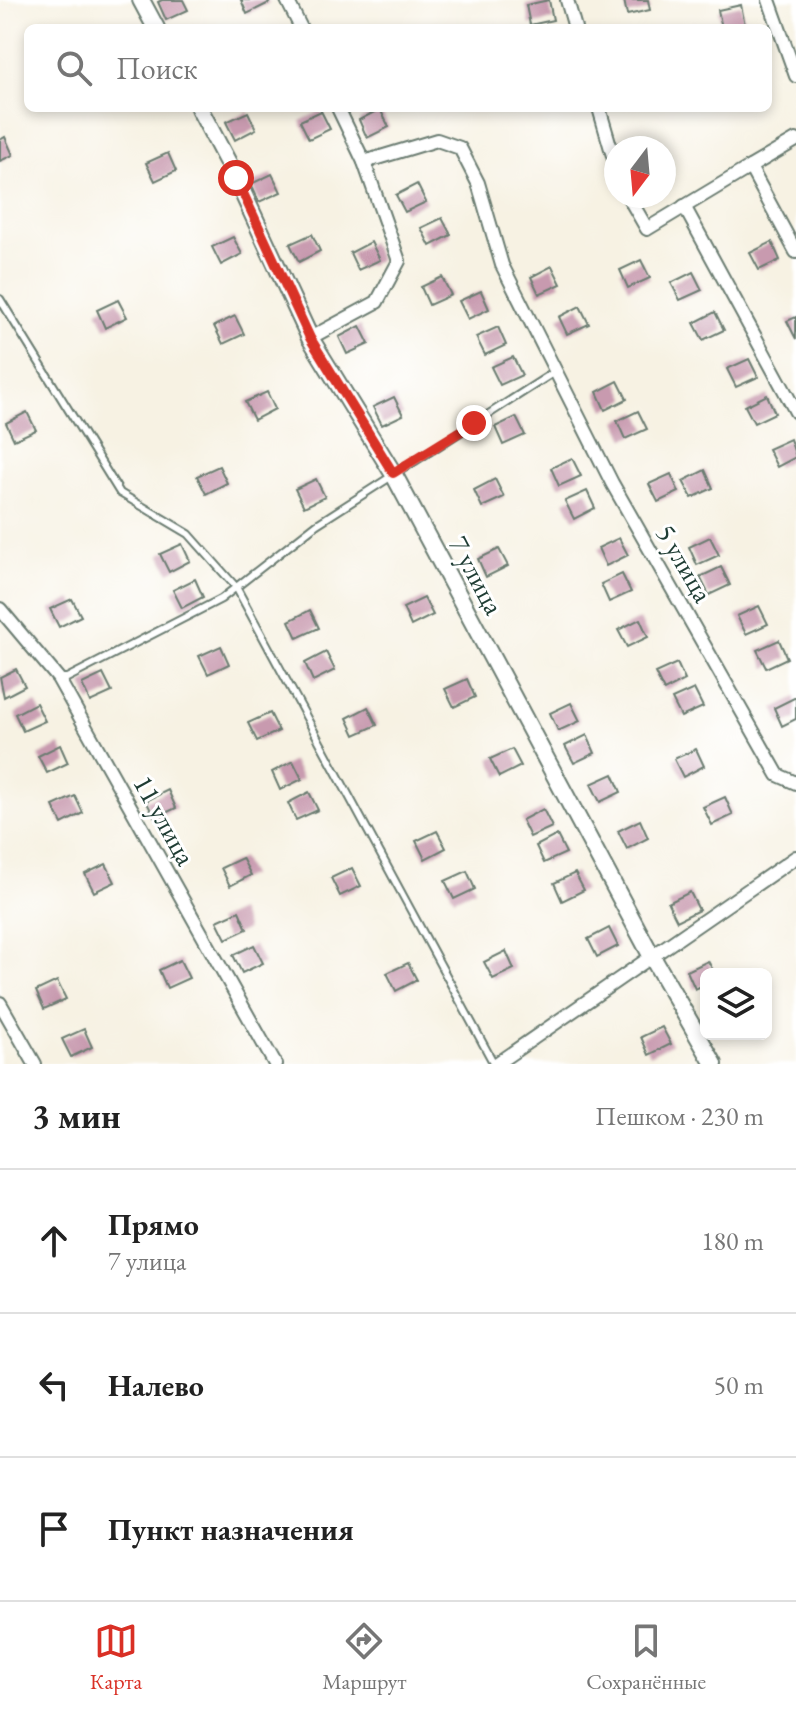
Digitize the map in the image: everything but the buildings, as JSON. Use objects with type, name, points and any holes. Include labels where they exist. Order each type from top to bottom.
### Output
[{"type":"street","points":[[141,0],[154,24]]},
{"type":"street","points":[[287,0],[299,24]]},
{"type":"street","points":[[567,0],[574,24]]},
{"type":"street","points":[[769,0],[796,76]]},
{"type":"street","name":"7 улица","points":[[201,112],[236,178],[310,338],[393,473],[651,955],[714,1064]]},
{"type":"street","points":[[310,338],[377,302],[399,261],[364,162],[340,112]]},
{"type":"street","points":[[600,112],[607,136]]},
{"type":"street","name":"5 улица","points":[[364,162],[437,140],[460,148],[478,183],[502,265],[612,483],[778,775],[796,783]]},
{"type":"street","points":[[635,208],[647,229],[796,140]]},
{"type":"street","points":[[750,167],[796,252]]},
{"type":"street","points":[[684,206],[796,412]]},
{"type":"street","name":"11 улица","points":[[0,609],[58,678],[275,1064]]},
{"type":"street","points":[[495,1064],[796,857]]},
{"type":"street","points":[[0,1003],[35,1064]]},
{"type":"lane","points":[[0,299],[120,493],[189,534],[236,587],[495,1064]]},
{"type":"lane","points":[[58,678],[67,678],[236,587],[317,524],[556,371]]},
{"type":"route","points":[[236,178],[310,338],[393,473],[474,423]]}]
